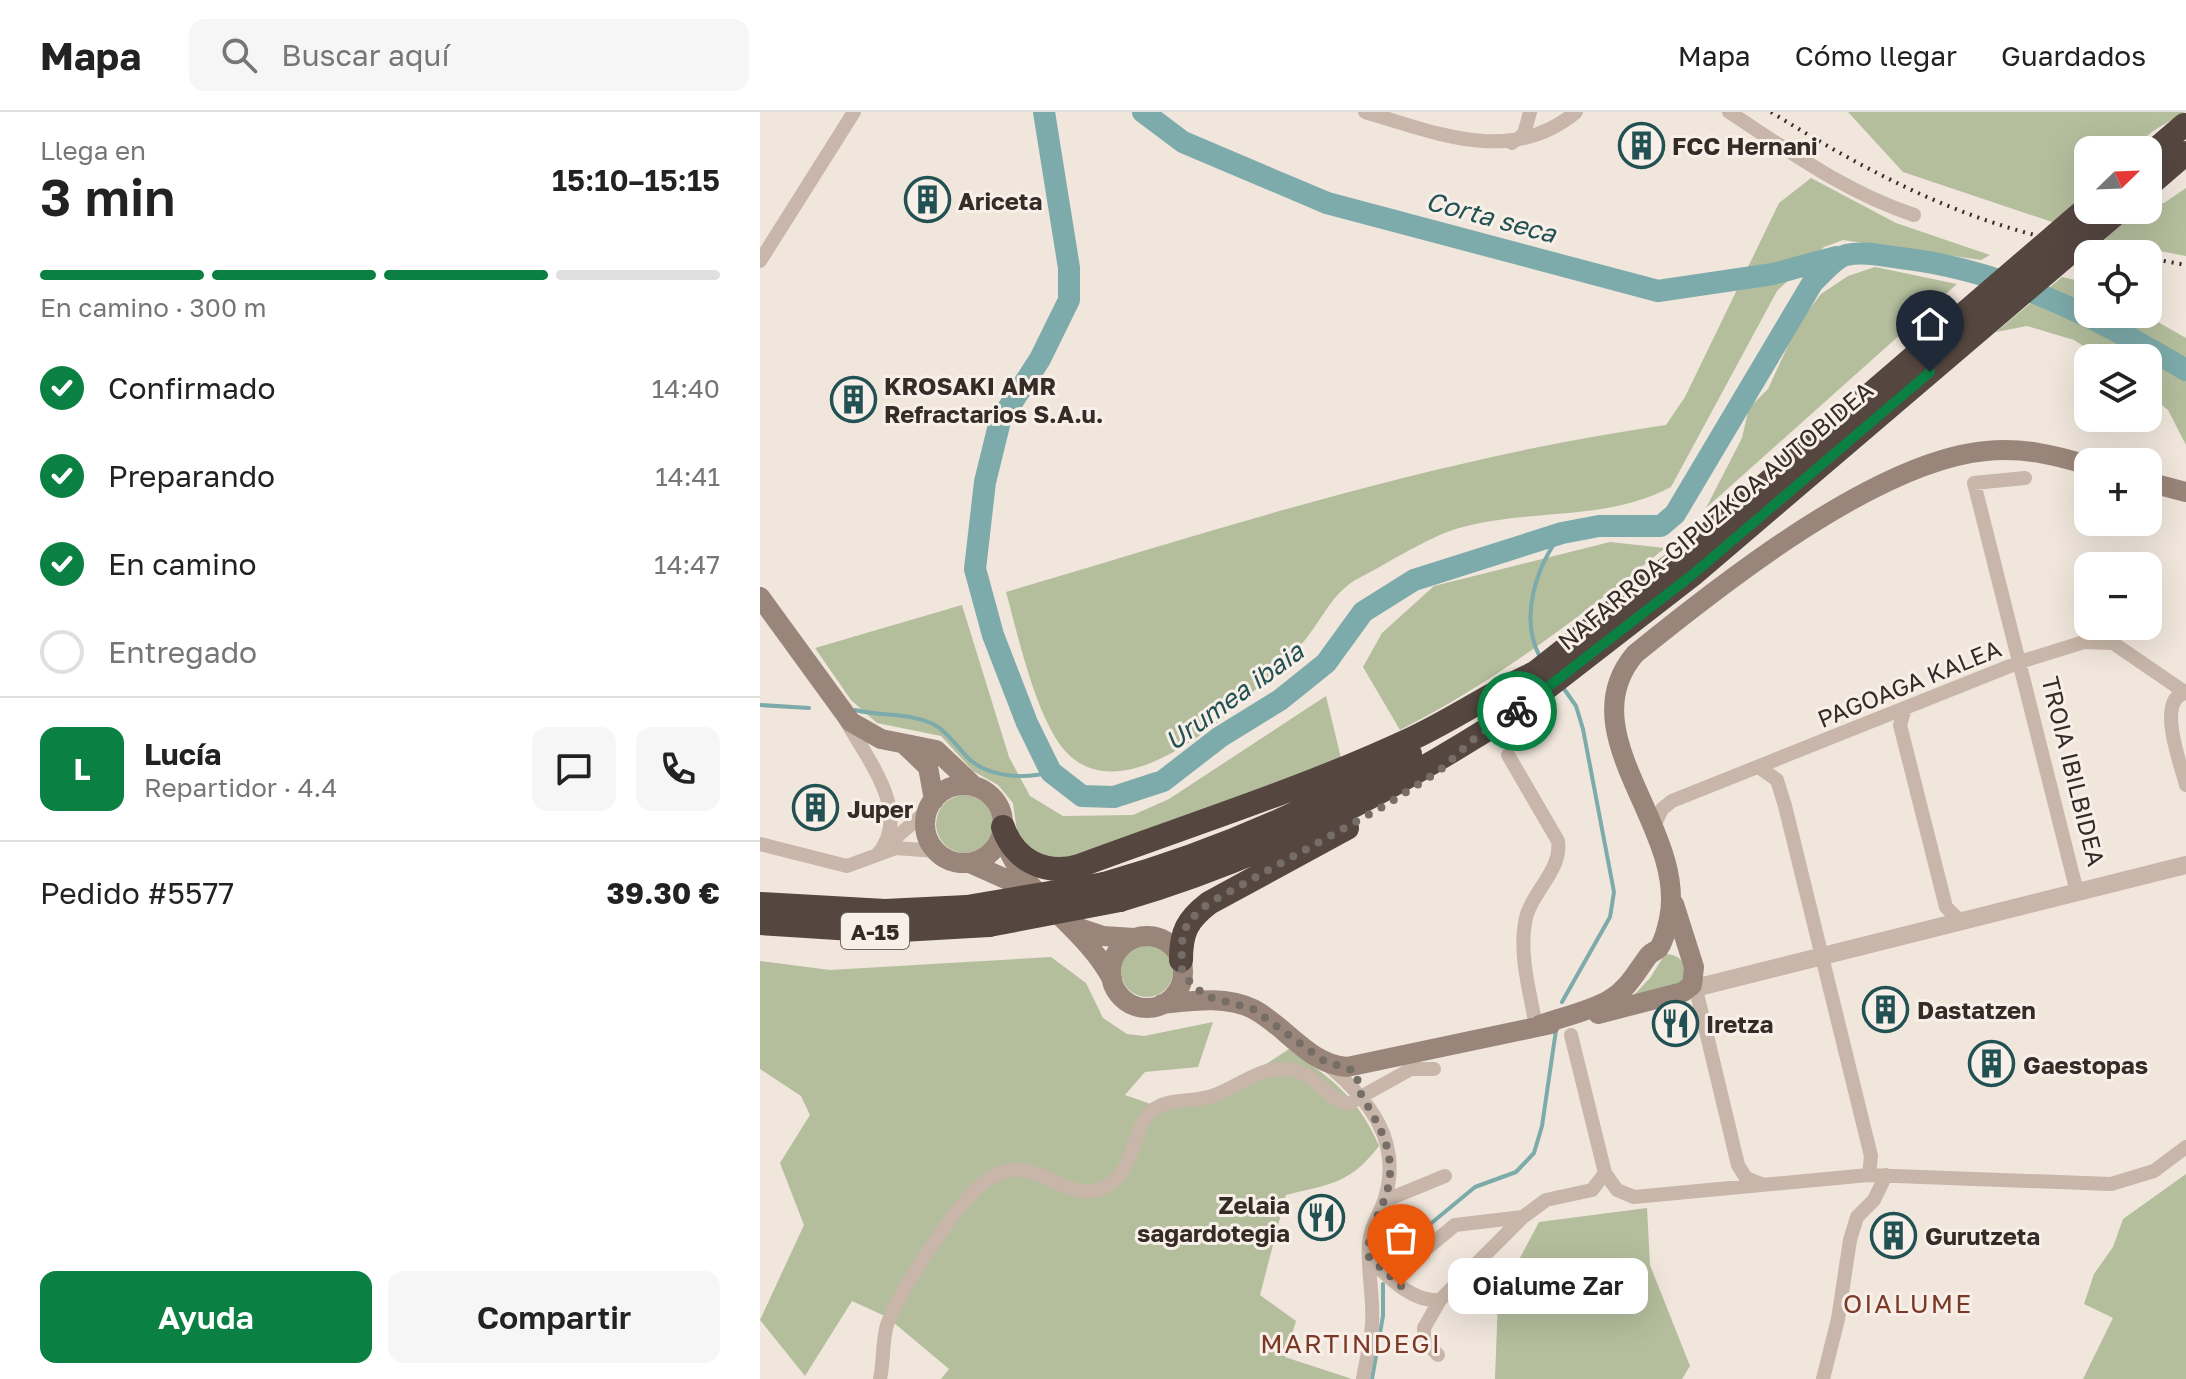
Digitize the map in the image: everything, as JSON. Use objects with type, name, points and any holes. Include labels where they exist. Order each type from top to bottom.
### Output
[{"type":"highway","points":[[2162,144],[2184,125]]},
{"type":"highway","points":[[2162,174],[2186,153]]},
{"type":"highway","name":"NAFARROA-GIPUZKOA AUTOBIDEA","points":[[760,904],[885,911],[967,907],[1112,892],[1187,880],[1277,845],[1379,795],[1477,736],[1508,698],[1535,673],[1678,560],[2074,219]]},
{"type":"highway","name":"NAFARROA-GIPUZKOA AUTOBIDEA","points":[[760,923],[884,931],[989,925],[1112,892],[1319,802],[1508,698],[1692,575],[2104,224]]},
{"type":"highway","points":[[1003,830],[1011,844],[1031,863],[1050,869],[1079,866],[1361,761],[1508,698]]},
{"type":"highway","points":[[1181,967],[1184,928],[1209,903],[1386,805],[1439,771],[1477,736]]},
{"type":"main road","points":[[1696,978],[1654,826],[1613,720],[1613,692],[1623,667],[1635,654],[1733,577],[1820,519],[1899,476],[1935,462],[1984,451],[2039,451],[2074,461]]},
{"type":"main road","points":[[2162,486],[2186,492]]},
{"type":"main road","points":[[760,597],[842,714],[870,734],[936,750],[975,787],[993,798],[1003,816],[1003,830],[1015,865],[1035,893],[1095,951],[1122,998],[1141,1007],[1221,1001]]},
{"type":"main road","points":[[904,744],[928,767],[931,805],[926,830],[936,851],[955,862],[970,863],[1035,893]]},
{"type":"main road","points":[[931,805],[953,787],[975,787]]},
{"type":"main road","points":[[970,863],[987,856],[1003,830]]},
{"type":"main road","points":[[1658,949],[1668,922],[1671,892]]},
{"type":"main road","points":[[1072,926],[1103,936],[1156,937],[1175,950],[1181,967],[1198,992],[1253,1009],[1324,1061],[1355,1068],[1538,1026],[1578,1020],[1696,978]]},
{"type":"main road","points":[[1112,979],[1113,959],[1134,938]]},
{"type":"main road","points":[[1538,1026],[1610,999],[1636,978],[1651,954],[1658,949],[1673,946],[1696,978]]},
{"type":"main road","points":[[1162,1004],[1176,992],[1181,967]]},
{"type":"street","points":[[760,261],[854,112]]},
{"type":"street","points":[[1365,112],[1437,133],[1512,143],[1538,136],[1576,112]]},
{"type":"street","points":[[1512,143],[1524,134],[1530,112]]},
{"type":"street","points":[[1729,112],[1832,179],[1872,201],[1914,215]]},
{"type":"street","name":"TROIA IBILBIDEA","points":[[2025,478],[1974,483],[2077,892]]},
{"type":"street","name":"PAGOAGA KALEA","points":[[1654,826],[1662,809],[1672,801],[2020,662],[2084,642],[2102,641],[2121,648],[2186,693]]},
{"type":"street","points":[[2186,693],[2175,698],[2169,710],[2186,785]]},
{"type":"street","points":[[1905,708],[1900,725],[1946,907],[1960,921]]},
{"type":"street","points":[[842,714],[889,802],[892,829],[880,851]]},
{"type":"street","points":[[1508,755],[1558,841],[1560,855],[1527,914],[1523,935],[1538,1026]]},
{"type":"street","points":[[1759,767],[1773,774],[1780,786],[1871,1156],[1869,1175]]},
{"type":"street","points":[[880,851],[931,805]]},
{"type":"street","points":[[760,844],[847,866],[880,851],[906,847],[936,851]]},
{"type":"street","name":"TROIA IBILBIDEA","points":[[1696,978],[1821,956],[2186,865]]},
{"type":"street","points":[[1696,978],[1740,1170],[1751,1181],[1761,1184]]},
{"type":"street","points":[[1571,1035],[1605,1173],[1617,1190],[1634,1197],[1869,1175],[1937,1175],[2111,1184],[2154,1171],[2186,1147]]},
{"type":"street","points":[[1324,1061],[1362,1095]]},
{"type":"street","points":[[1355,1068],[1362,1095],[1386,1138],[1390,1176],[1384,1201],[1370,1231],[1372,1325],[1363,1379]]},
{"type":"street","points":[[880,1379],[887,1326],[954,1214],[985,1181],[1018,1170],[1039,1173],[1082,1192],[1098,1190],[1114,1182],[1125,1170],[1142,1126],[1164,1104],[1181,1098],[1205,1099],[1258,1073],[1276,1069],[1304,1074],[1320,1083],[1336,1101],[1348,1104],[1411,1069],[1434,1069]]},
{"type":"street","points":[[1438,1355],[1424,1340],[1424,1328],[1440,1300],[1523,1217],[1556,1196],[1592,1190],[1605,1173]]},
{"type":"street","points":[[1823,1379],[1857,1217],[1874,1200],[1886,1175]]},
{"type":"street","points":[[1384,1201],[1445,1176]]},
{"type":"street","points":[[1426,1249],[1455,1225],[1523,1217]]},
{"type":"street","points":[[1369,1257],[1401,1286],[1428,1301],[1440,1300]]},
{"type":"green space","points":[[1848,112],[2185,112],[2147,136],[2074,136],[2074,224],[2162,224],[2162,203],[2186,188],[2186,256],[2162,251],[2162,240],[2106,240],[1903,172]]},
{"type":"green space","points":[[1811,178],[1896,223],[1990,255],[1981,260],[1843,240],[1824,247],[1777,291],[1671,487],[1620,505],[1512,518],[1459,528],[1409,550],[1351,583],[1334,599],[1298,648],[1253,692],[1191,742],[1158,760],[1125,770],[1095,769],[1068,754],[1057,740],[1030,678],[1006,592],[1333,496],[1499,455],[1666,425],[1685,397],[1779,203]]},
{"type":"green space","points":[[1875,267],[1957,284],[1706,508],[1742,438],[1749,408],[1768,389],[1798,324],[1821,294],[1848,276]]},
{"type":"green space","points":[[2062,277],[2074,280],[2074,328],[2162,328],[2162,324],[2186,338],[2186,445],[2168,410],[2162,405],[2162,344],[2080,344],[2027,326],[1996,332]]},
{"type":"green space","points":[[1610,542],[1665,548],[1504,669],[1400,730],[1363,667],[1382,633],[1434,586]]},
{"type":"green space","points":[[962,605],[1009,757],[1030,796],[1063,816],[1133,815],[1169,799],[1326,696],[1341,758],[1100,850],[1051,859],[1030,853],[1018,839],[1013,803],[998,785],[973,771],[941,736],[877,723],[851,700],[815,648]]},
{"type":"green space","points":[[965,795],[986,803],[994,824],[986,845],[965,853],[944,845],[936,824],[944,803]]},
{"type":"green space","points":[[1147,945],[1166,952],[1173,971],[1166,990],[1147,997],[1128,990],[1121,971],[1128,952]]},
{"type":"green space","points":[[1665,954],[1678,957],[1685,966],[1685,977],[1681,983],[1664,991],[1630,999],[1650,978]]},
{"type":"green space","points":[[1051,957],[1086,983],[1103,1018],[1127,1034],[1144,1036],[1213,1022],[1198,1067],[1145,1072],[1125,1095],[1165,1109],[1257,1070],[1289,1049],[1331,1080],[1353,1102],[1379,1146],[1358,1168],[1338,1181],[1286,1195],[1260,1295],[1296,1321],[1285,1357],[1352,1379],[941,1379],[949,1369],[887,1317],[852,1301],[805,1376],[760,1320],[804,1225],[780,1163],[810,1115],[801,1096],[760,1069],[760,961],[830,970]]},
{"type":"green space","points":[[2186,1174],[2186,1379],[2083,1379],[2113,1318],[2084,1304],[2094,1274],[2113,1247],[2123,1219]]},
{"type":"green space","points":[[1647,1208],[1650,1265],[1690,1366],[1682,1379],[1495,1379],[1498,1299],[1539,1222]]},
{"type":"waterway","name":"Urumea ibaia","points":[[1044,112],[1069,268],[1069,300],[1040,359],[1000,421],[985,482],[975,569],[993,635],[1027,723],[1051,772],[1082,796],[1114,797],[1163,781],[1220,737],[1280,700],[1326,663],[1363,612],[1414,580],[1562,533],[1599,526],[1661,526],[1675,514],[1813,282],[1846,255],[1874,254],[1939,264],[2014,285],[2085,315],[2186,370]]},
{"type":"waterway","name":"Corta seca","points":[[1143,112],[1183,142],[1327,203],[1658,291],[1773,274],[1836,257]]},
{"type":"waterway","points":[[1540,657],[1531,626],[1533,593],[1545,561],[1562,533]]},
{"type":"waterway","points":[[1562,686],[1576,706],[1583,729],[1614,892],[1610,917],[1562,1002]]},
{"type":"waterway","points":[[760,705],[809,708]]},
{"type":"waterway","points":[[855,710],[914,718],[933,724],[948,735],[969,759],[987,770],[1020,776],[1051,772]]},
{"type":"waterway","points":[[1388,1259],[1475,1187],[1516,1172],[1534,1153],[1542,1126],[1556,1030]]},
{"type":"waterway","points":[[1372,1379],[1383,1316],[1383,1284]]},
{"type":"railway","points":[[1771,112],[1833,149],[1929,198],[1996,224],[2074,243]]},
{"type":"railway","points":[[2162,261],[2186,265]]},
{"type":"way so far","points":[[1401,1286],[1383,1273],[1369,1257],[1370,1231],[1384,1201],[1390,1176],[1386,1138],[1377,1117],[1360,1093],[1355,1071],[1324,1061],[1253,1009],[1198,992],[1182,974],[1181,941],[1184,928],[1191,918],[1209,903],[1386,805],[1439,771],[1477,736],[1517,711]]},
{"type":"place","name":"FCC Hernani","points":[[1641,145]]},
{"type":"place","name":"Ariceta","points":[[927,200]]},
{"type":"place","name":"KROSAKI AMR Refractarios S.A.u.","points":[[853,399]]},
{"type":"place","name":"Juper","points":[[816,808]]},
{"type":"place","name":"Dastatzen","points":[[1886,1009]]},
{"type":"place","name":"Iretza","points":[[1675,1023]]},
{"type":"place","name":"Gaestopas","points":[[1992,1064]]},
{"type":"place","name":"Zelaia sagardotegia","points":[[1321,1218]]},
{"type":"place","name":"Gurutzeta","points":[[1894,1235]]},
{"type":"place","name":"Oialume Zar","points":[[1401,1286]]},
{"type":"district","name":"OIALUME","points":[[1908,1303]]},
{"type":"district","name":"MARTINDEGI","points":[[1351,1343]]},
{"type":"route","points":[[1517,711],[1575,669],[1692,575],[1930,372]]}]
